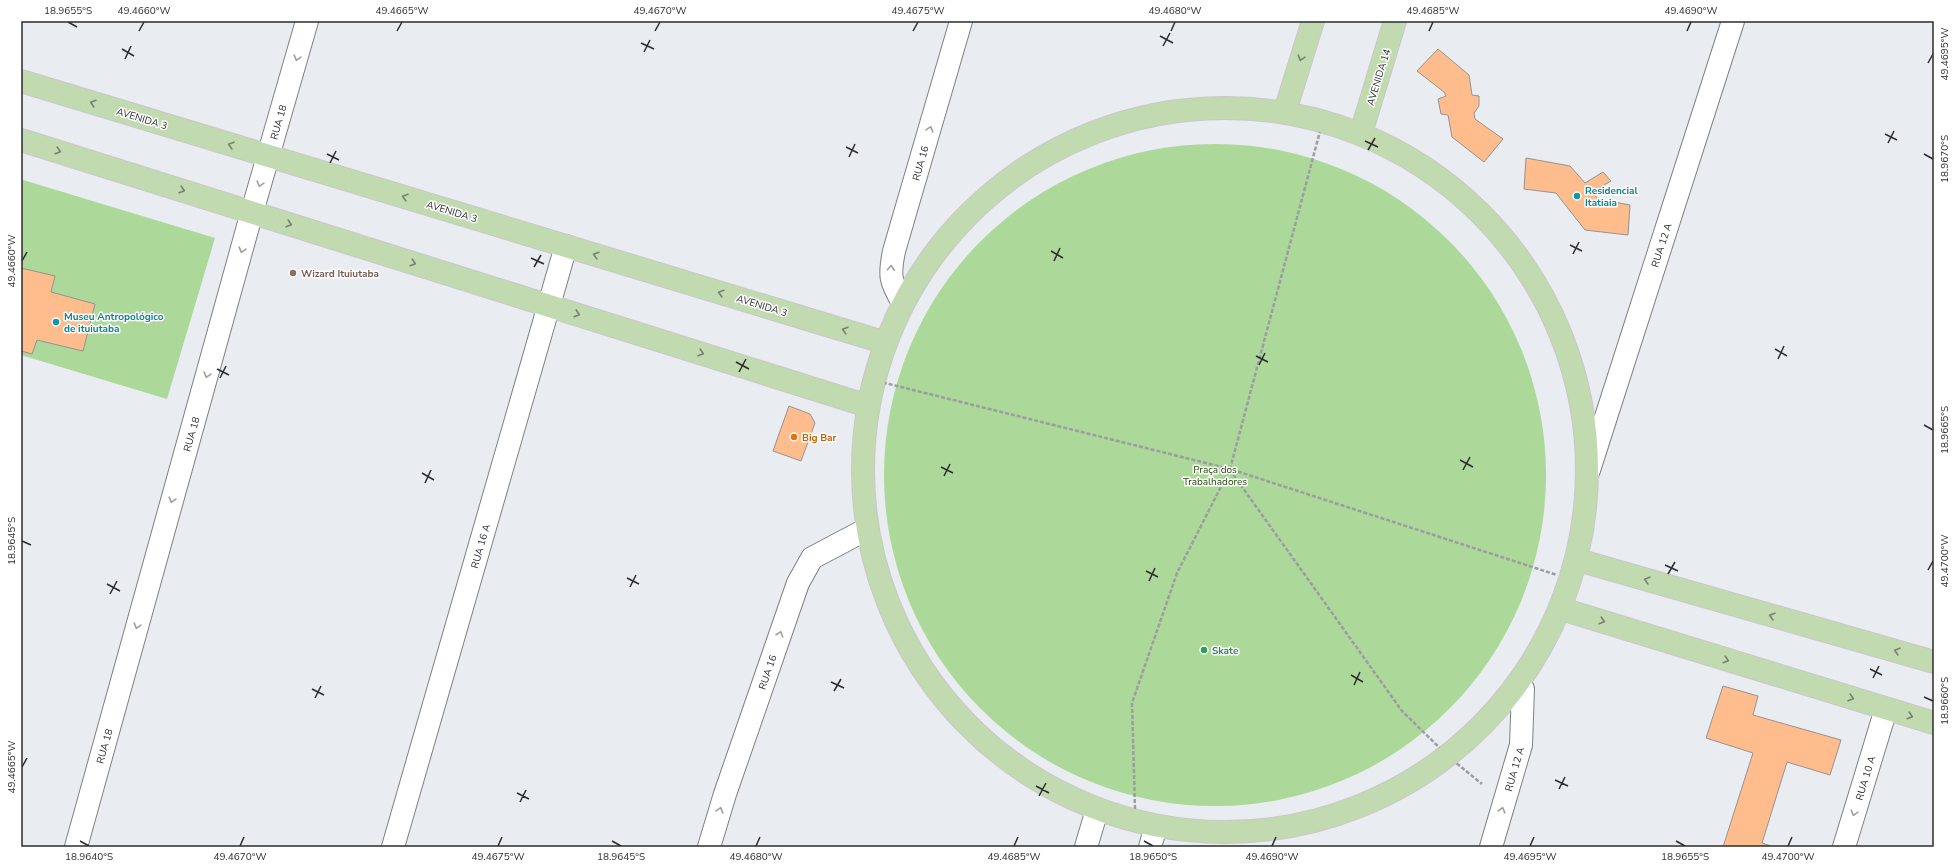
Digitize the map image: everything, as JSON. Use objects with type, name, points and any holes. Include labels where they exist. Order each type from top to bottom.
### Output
[{"type":"main road","points":[[1285,112],[1313,21]]},
{"type":"main road","name":"AVENIDA 14","points":[[1361,133],[1395,21]]},
{"type":"main road","name":"AVENIDA 3","points":[[21,82],[883,342]]},
{"type":"main road","points":[[1184,108],[1285,112],[1324,120],[1361,133],[1449,190],[1526,267],[1573,364],[1589,470],[1575,570],[1565,610],[1522,689],[1450,758],[1366,806],[1263,831],[1156,826],[1135,822],[1097,810],[988,745],[908,648],[866,530],[865,405],[871,379],[883,342],[930,254],[1000,182],[1087,132],[1184,108]]},
{"type":"main road","points":[[21,140],[865,405]]},
{"type":"main road","points":[[1575,570],[1934,662]]},
{"type":"main road","points":[[1565,610],[1934,723]]},
{"type":"street","name":"RUA 18","points":[[76,847],[252,212],[307,21]]},
{"type":"street","name":"RUA 16","points":[[903,303],[892,284],[890,268],[961,21]]},
{"type":"street","name":"RUA 12 A","points":[[1589,470],[1733,21]]},
{"type":"street","name":"RUA 16 A","points":[[393,847],[566,246]]},
{"type":"street","name":"RUA 16","points":[[709,847],[725,794],[798,583],[812,558],[866,530]]},
{"type":"street","name":"RUA 12 A","points":[[1491,847],[1521,746],[1522,689]]},
{"type":"street","name":"RUA 10 A","points":[[1844,847],[1886,709]]},
{"type":"street","points":[[1086,847],[1097,810]]},
{"type":"street","points":[[1150,847],[1156,826]]},
{"type":"path","points":[[1135,822],[1132,703],[1177,573],[1230,469],[1324,120]]},
{"type":"path","points":[[871,379],[1230,469],[1575,570]]},
{"type":"path","points":[[1230,469],[1402,711],[1450,758],[1504,802]]},
{"type":"green space","name":"Praça dos Trabalhadores","points":[[1215,144],[1280,150],[1311,158],[1342,169],[1371,183],[1399,200],[1425,219],[1449,241],[1471,265],[1490,291],[1507,319],[1521,348],[1532,379],[1540,410],[1546,475],[1540,540],[1532,571],[1521,602],[1507,631],[1490,659],[1471,685],[1449,709],[1425,731],[1399,750],[1371,767],[1342,781],[1311,792],[1280,800],[1215,806],[1150,800],[1119,792],[1088,781],[1059,767],[1031,750],[1005,731],[981,709],[959,685],[940,659],[923,631],[909,602],[898,571],[890,540],[884,475],[890,410],[898,379],[909,348],[923,319],[940,291],[959,265],[981,241],[1005,219],[1031,200],[1059,183],[1088,169],[1119,158],[1150,150]]},
{"type":"green space","points":[[23,180],[215,238],[167,399],[21,355],[21,186]]},
{"type":"building","points":[[1438,49],[1469,75],[1472,95],[1479,96],[1479,106],[1474,113],[1475,119],[1503,139],[1484,162],[1452,137],[1448,115],[1441,114],[1438,99],[1446,96],[1444,92],[1417,71]]},
{"type":"building","name":"Residencial Itatiaia","points":[[1526,158],[1570,166],[1585,183],[1603,172],[1611,181],[1592,192],[1598,199],[1630,205],[1628,235],[1585,230],[1556,193],[1524,189]]},
{"type":"building","name":"Museu Antropológico de ituiutaba","points":[[21,268],[55,276],[51,292],[95,304],[83,351],[37,340],[32,354],[21,351]]},
{"type":"building","name":"Big Bar","points":[[789,406],[810,414],[815,423],[801,461],[773,451]]},
{"type":"building","points":[[1723,686],[1758,696],[1753,715],[1841,740],[1830,775],[1787,762],[1762,843],[1774,847],[1723,847],[1753,753],[1706,738]]},
{"type":"place","name":"Residencial Itatiaia","points":[[1577,196]]},
{"type":"place","name":"Wizard Ituiutaba","points":[[293,273]]},
{"type":"place","name":"Museu Antropológico de ituiutaba","points":[[56,322]]},
{"type":"place","name":"Big Bar","points":[[794,437]]},
{"type":"place","name":"Skate","points":[[1204,650]]}]
